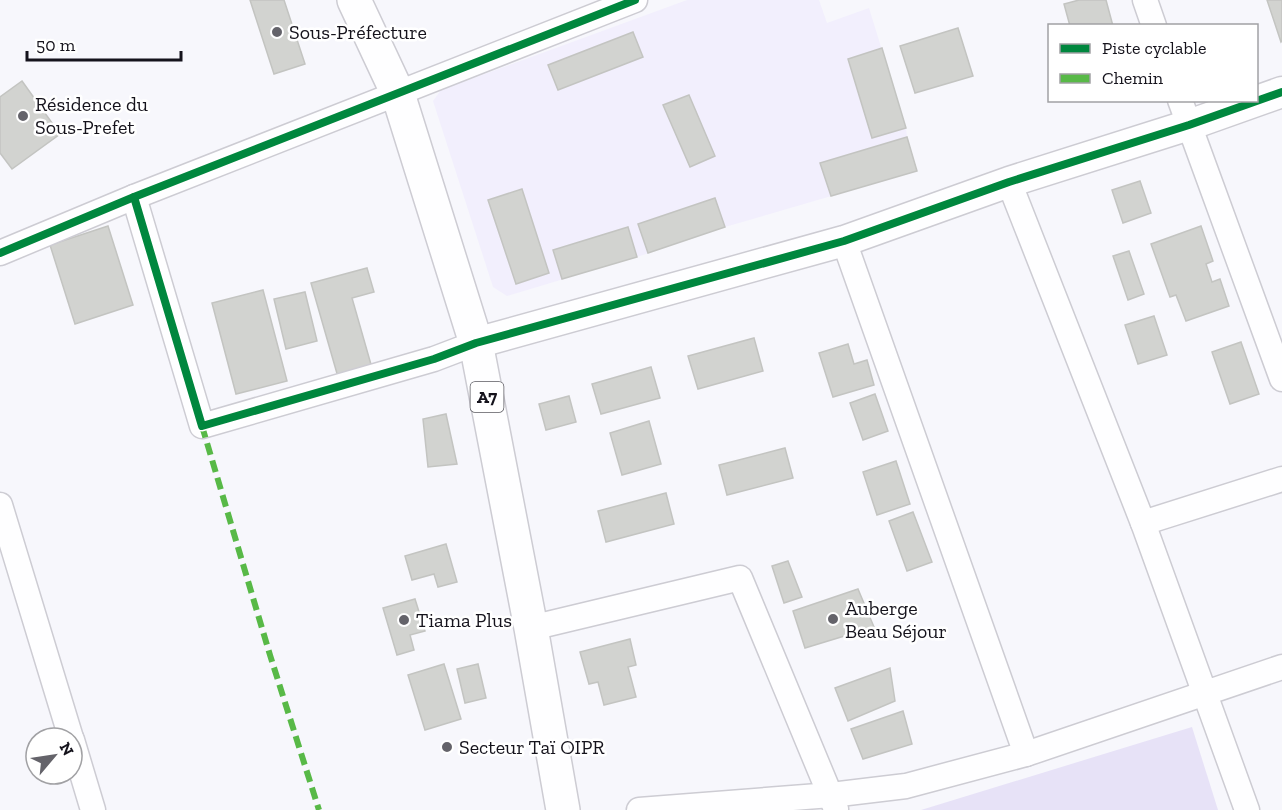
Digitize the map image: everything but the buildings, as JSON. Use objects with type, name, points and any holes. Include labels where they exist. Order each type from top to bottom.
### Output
[{"type":"main road","name":"A7","points":[[354,0],[398,94],[476,343],[531,628],[563,810]]},
{"type":"street","points":[[0,253],[134,197],[635,0]]},
{"type":"street","points":[[1145,0],[1153,24]]},
{"type":"street","points":[[1258,97],[1282,92]]},
{"type":"street","points":[[134,197],[202,426],[434,358],[476,343],[844,241],[1009,182],[1184,113],[1235,102]]},
{"type":"street","points":[[1184,113],[1282,379]]},
{"type":"street","points":[[1009,182],[1143,523],[1247,810]]},
{"type":"street","points":[[844,241],[1026,754]]},
{"type":"street","points":[[1143,523],[1282,479]]},
{"type":"street","points":[[0,505],[68,726]]},
{"type":"street","points":[[531,628],[740,578],[834,802]]},
{"type":"street","points":[[639,810],[834,802],[906,786],[1026,754],[1282,667]]},
{"type":"street","points":[[84,780],[93,810]]},
{"type":"shaded area","points":[[687,0],[819,0],[827,23],[869,8],[917,171],[725,227],[637,257],[507,296],[493,287],[433,101],[441,90]]},
{"type":"shaded area","points":[[1192,727],[1218,810],[921,810]]},
{"type":"marked path","points":[[202,426],[319,810]]},
{"type":"cycle path","points":[[0,253],[134,197],[635,0]]},
{"type":"cycle path","points":[[1258,101],[1282,92]]},
{"type":"cycle path","points":[[134,197],[202,426],[434,359],[476,343],[844,241],[1009,182],[1254,102]]},
{"type":"place","name":"Sous-Préfecture","points":[[277,32]]},
{"type":"place","name":"Résidence du Sous-Prefet","points":[[23,116]]},
{"type":"place","name":"Auberge Beau Séjour","points":[[833,619]]},
{"type":"place","name":"Tiama Plus","points":[[404,620]]},
{"type":"place","name":"Secteur Taï OIPR","points":[[447,747]]}]
